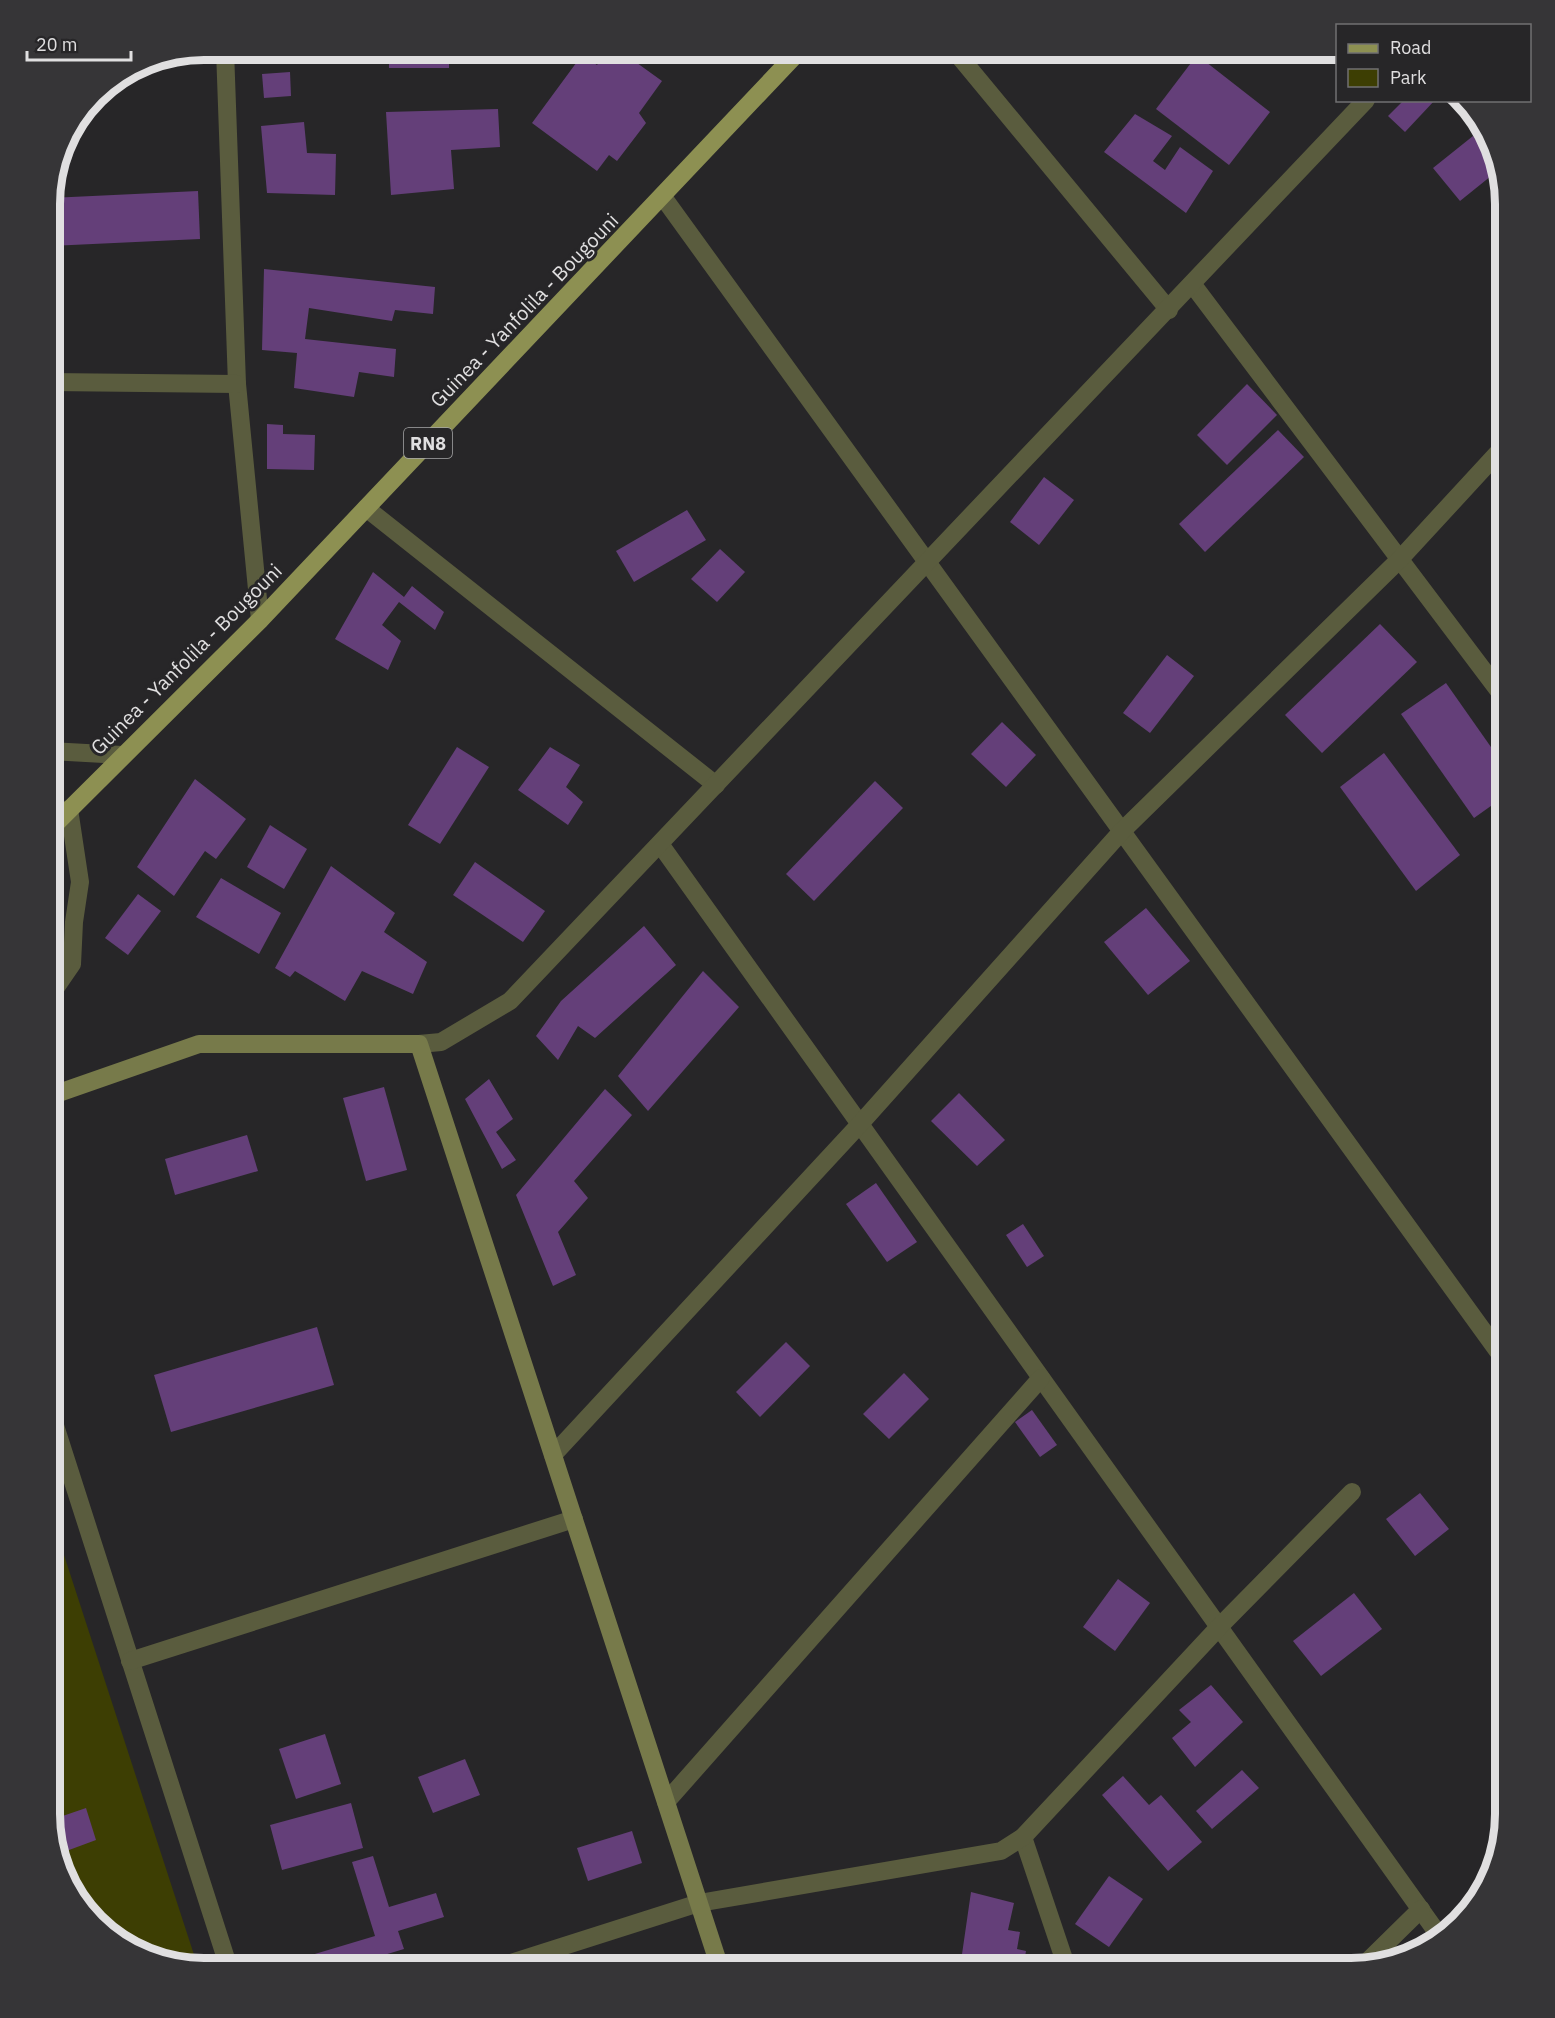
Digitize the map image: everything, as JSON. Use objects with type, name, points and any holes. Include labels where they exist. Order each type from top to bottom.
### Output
[{"type":"main road","name":"Guinea - Yanfolila - Bougouni","points":[[60,818],[260,620],[791,60]]},
{"type":"street","points":[[225,60],[237,384],[260,620]]},
{"type":"street","points":[[962,60],[1169,310]]},
{"type":"street","points":[[60,1093],[199,1044],[419,1044],[441,1042],[510,1001],[1169,310],[1364,102]]},
{"type":"street","points":[[663,196],[1495,1346]]},
{"type":"street","points":[[1192,285],[1495,684]]},
{"type":"street","points":[[60,382],[237,384]]},
{"type":"street","points":[[553,1455],[860,1124],[1121,832],[1400,559],[1495,457]]},
{"type":"street","points":[[366,508],[716,785]]},
{"type":"street","points":[[60,752],[122,755]]},
{"type":"street","points":[[60,981],[72,964],[74,922],[80,882],[69,809]]},
{"type":"street","points":[[660,844],[1436,1930]]},
{"type":"street","points":[[419,1044],[717,1958]]},
{"type":"street","points":[[666,1802],[1041,1378]]},
{"type":"street","points":[[60,1441],[226,1958]]},
{"type":"street","points":[[526,1958],[699,1903],[1001,1851],[1023,1837],[1220,1627],[1352,1492]]},
{"type":"street","points":[[130,1661],[574,1520]]},
{"type":"street","points":[[1023,1837],[1064,1958]]},
{"type":"street","points":[[1373,1956],[1421,1909]]},
{"type":"green space","points":[[60,1543],[195,1958],[166,1953],[149,1947],[124,1934],[109,1922],[84,1894],[65,1852],[60,1814]]},
{"type":"building","points":[[263,60],[349,60],[349,62],[263,63]]},
{"type":"building","points":[[389,60],[449,60],[449,68],[389,68]]},
{"type":"building","points":[[459,60],[526,60],[526,61]]},
{"type":"building","points":[[578,60],[590,60],[597,65],[601,60],[633,60],[662,81],[639,113],[646,123],[617,161],[609,155],[597,171],[532,123]]},
{"type":"building","points":[[1193,60],[1203,60],[1270,112],[1229,165],[1156,109]]},
{"type":"building","points":[[290,72],[291,96],[264,98],[262,74]]},
{"type":"building","points":[[1402,102],[1433,102],[1405,132],[1388,116]]},
{"type":"building","points":[[498,109],[500,147],[451,150],[454,189],[391,195],[386,112]]},
{"type":"building","points":[[1135,114],[1172,136],[1153,161],[1165,170],[1180,147],[1213,171],[1186,213],[1104,152]]},
{"type":"building","points":[[304,122],[307,153],[336,154],[335,195],[267,193],[261,126]]},
{"type":"building","points":[[1473,136],[1484,150],[1492,175],[1460,201],[1433,168]]},
{"type":"building","points":[[198,191],[200,239],[60,246],[60,198]]},
{"type":"building","points":[[264,269],[435,287],[433,314],[395,310],[392,321],[309,308],[305,339],[396,349],[394,377],[359,372],[354,397],[294,388],[297,353],[262,350]]},
{"type":"building","points":[[1247,384],[1277,415],[1227,465],[1197,435]]},
{"type":"building","points":[[267,424],[283,425],[283,434],[315,435],[314,470],[267,469]]},
{"type":"building","points":[[1278,430],[1304,457],[1205,552],[1179,524]]},
{"type":"building","points":[[1044,477],[1074,500],[1039,545],[1010,522]]},
{"type":"building","points":[[687,510],[706,540],[634,582],[616,551]]},
{"type":"building","points":[[720,549],[745,572],[717,602],[691,579]]},
{"type":"building","points":[[373,572],[404,597],[412,586],[444,612],[435,630],[399,602],[382,625],[401,641],[388,670],[335,639]]},
{"type":"building","points":[[1380,624],[1417,662],[1322,753],[1285,715]]},
{"type":"building","points":[[1167,655],[1194,676],[1150,733],[1123,713]]},
{"type":"building","points":[[1446,683],[1495,753],[1495,803],[1474,818],[1401,714]]},
{"type":"building","points":[[1002,722],[1036,755],[1006,787],[971,754]]},
{"type":"building","points":[[457,747],[489,767],[440,844],[408,825]]},
{"type":"building","points":[[550,747],[580,765],[566,787],[583,802],[568,825],[518,790]]},
{"type":"building","points":[[1384,753],[1460,855],[1416,891],[1340,787]]},
{"type":"building","points":[[195,779],[246,819],[216,859],[205,851],[174,896],[137,867]]},
{"type":"building","points":[[875,781],[903,808],[814,901],[786,874]]},
{"type":"building","points":[[270,825],[307,849],[284,889],[247,867]]},
{"type":"building","points":[[475,862],[545,911],[523,942],[453,895]]},
{"type":"building","points":[[331,866],[395,913],[384,932],[427,962],[413,994],[362,971],[345,1001],[295,971],[290,977],[275,968]]},
{"type":"building","points":[[221,878],[281,913],[259,954],[196,917]]},
{"type":"building","points":[[138,894],[161,911],[128,955],[105,938]]},
{"type":"building","points":[[1146,908],[1190,961],[1148,995],[1104,942]]},
{"type":"building","points":[[644,926],[676,965],[595,1038],[578,1026],[558,1060],[536,1036],[561,1001]]},
{"type":"building","points":[[703,971],[739,1007],[648,1111],[618,1076]]},
{"type":"building","points":[[489,1079],[513,1119],[496,1132],[516,1160],[502,1169],[465,1099]]},
{"type":"building","points":[[384,1087],[407,1170],[366,1181],[343,1098]]},
{"type":"building","points":[[605,1089],[632,1115],[574,1181],[588,1198],[558,1232],[576,1275],[553,1286],[516,1195]]},
{"type":"building","points":[[959,1093],[1005,1140],[977,1166],[931,1121]]},
{"type":"building","points":[[247,1135],[258,1171],[175,1195],[165,1159]]},
{"type":"building","points":[[876,1183],[917,1242],[887,1262],[846,1204]]},
{"type":"building","points":[[1023,1224],[1044,1256],[1027,1267],[1006,1235]]},
{"type":"building","points":[[317,1327],[334,1385],[171,1432],[154,1375]]},
{"type":"building","points":[[786,1342],[810,1366],[760,1417],[736,1392]]},
{"type":"building","points":[[904,1373],[929,1399],[889,1439],[863,1414]]},
{"type":"building","points":[[1032,1410],[1057,1445],[1040,1457],[1015,1422]]},
{"type":"building","points":[[1420,1493],[1449,1529],[1415,1556],[1386,1519]]},
{"type":"building","points":[[1118,1579],[1150,1603],[1115,1651],[1083,1627]]},
{"type":"building","points":[[1354,1593],[1382,1629],[1321,1676],[1293,1641]]},
{"type":"building","points":[[1211,1685],[1243,1722],[1195,1767],[1172,1738],[1191,1722],[1179,1710]]},
{"type":"building","points":[[325,1734],[341,1784],[296,1799],[279,1749]]},
{"type":"building","points":[[465,1759],[480,1795],[433,1813],[418,1777]]},
{"type":"building","points":[[1242,1770],[1259,1788],[1212,1829],[1196,1811]]},
{"type":"building","points":[[1123,1776],[1149,1805],[1161,1795],[1202,1842],[1168,1871],[1102,1795]]},
{"type":"building","points":[[351,1803],[363,1848],[282,1870],[270,1825]]},
{"type":"building","points":[[86,1808],[96,1840],[65,1852],[60,1817]]},
{"type":"building","points":[[632,1831],[642,1863],[588,1881],[577,1848]]},
{"type":"building","points":[[373,1856],[389,1907],[436,1893],[444,1917],[398,1931],[404,1949],[374,1958],[301,1958],[375,1936],[352,1862]]},
{"type":"building","points":[[1109,1876],[1143,1899],[1109,1947],[1075,1924]]},
{"type":"building","points":[[971,1892],[1014,1903],[1008,1930],[1020,1932],[1017,1949],[1026,1951],[1025,1958],[961,1958]]}]
